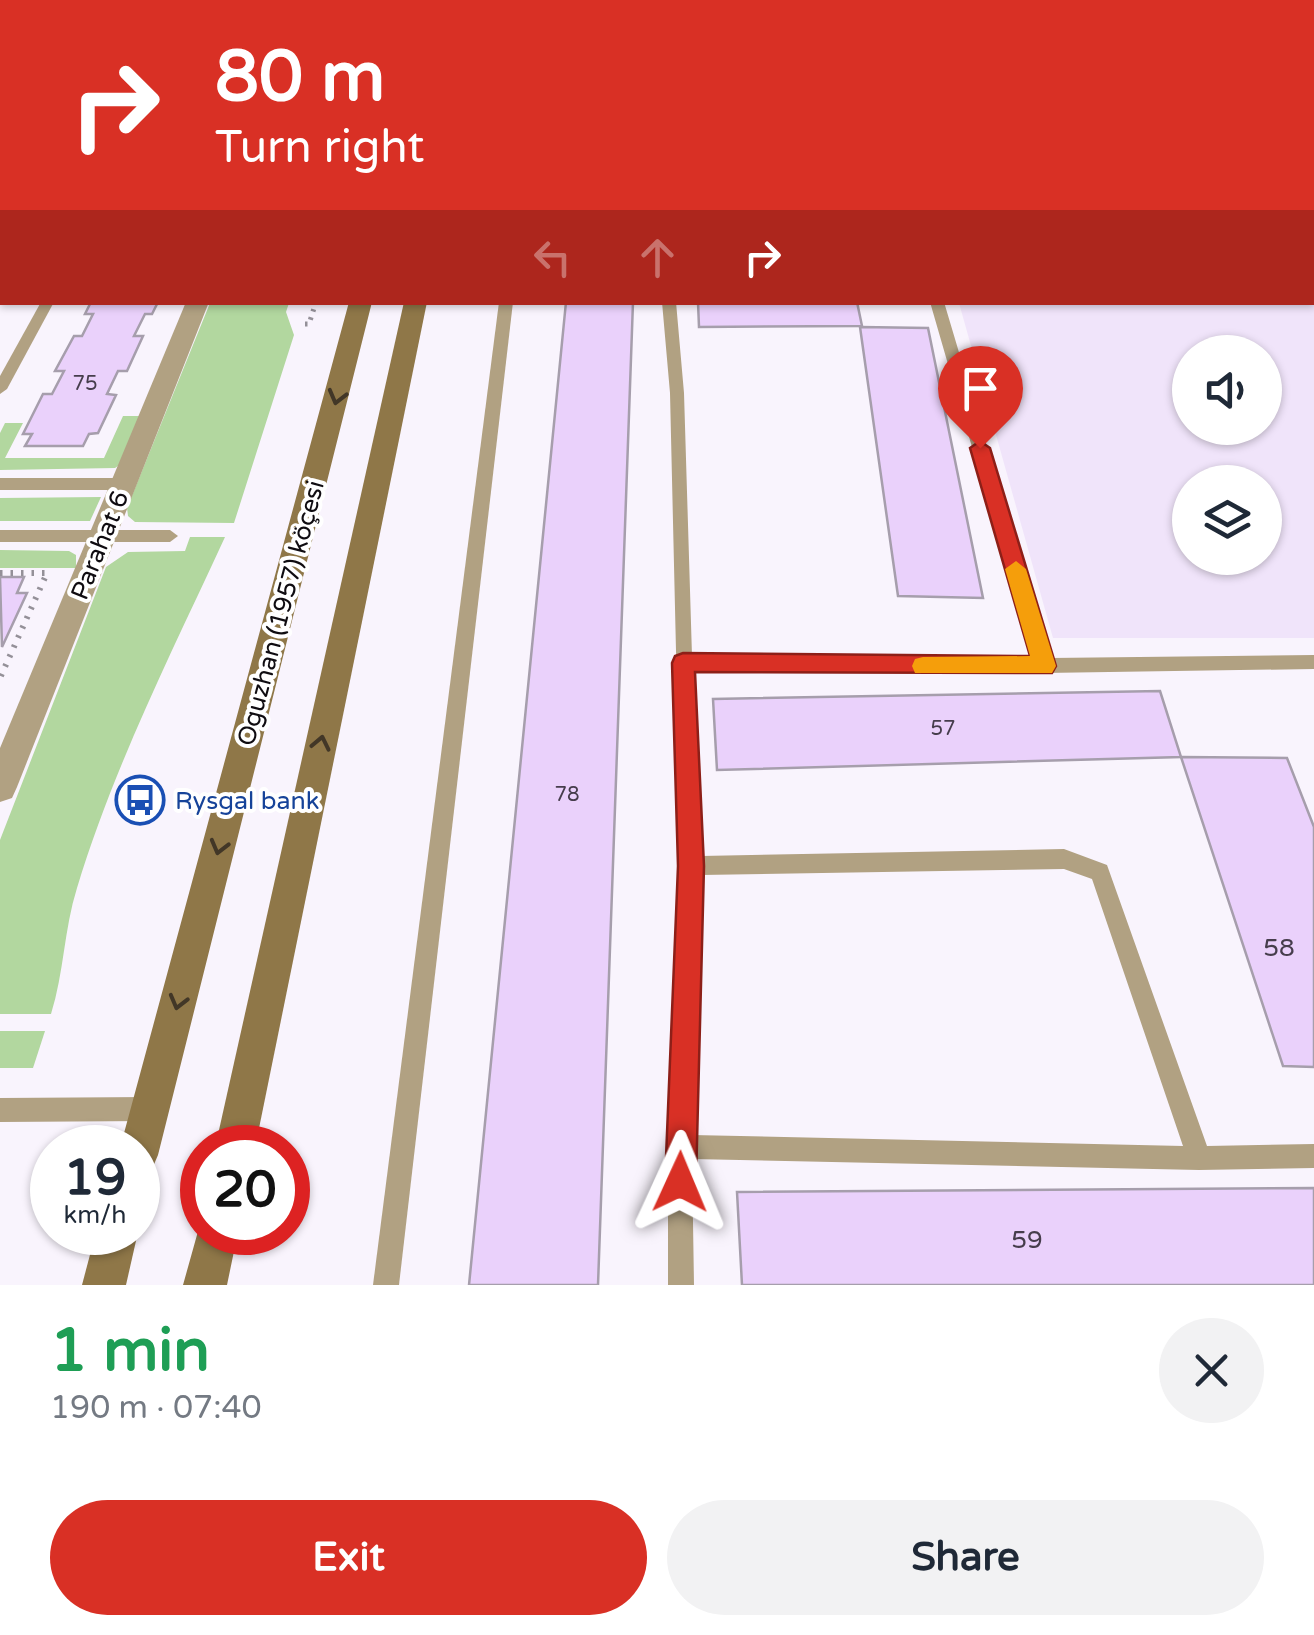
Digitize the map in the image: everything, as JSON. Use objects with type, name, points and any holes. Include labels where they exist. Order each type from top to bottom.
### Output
[{"type":"main road","name":"Oguzhan (1957) köçesi","points":[[146,1125],[361,305]]},
{"type":"main road","points":[[240,1125],[415,305]]},
{"type":"main road","points":[[104,1285],[111,1255]]},
{"type":"main road","points":[[205,1285],[211,1255]]},
{"type":"street","name":"Parahat 6","points":[[0,787],[197,305]]},
{"type":"lane","points":[[0,389],[46,305]]},
{"type":"lane","points":[[386,1285],[506,305]]},
{"type":"lane","points":[[669,305],[676,393],[691,866],[680,1148],[681,1285]]},
{"type":"lane","points":[[938,305],[1044,666]]},
{"type":"lane","points":[[0,484],[124,484]]},
{"type":"lane","points":[[0,536],[170,536]]},
{"type":"lane","points":[[683,663],[1044,666],[1314,662]]},
{"type":"lane","points":[[691,866],[1064,859],[1100,872],[1199,1158]]},
{"type":"lane","points":[[0,1110],[150,1109]]},
{"type":"lane","points":[[680,1148],[1199,1158],[1314,1156]]},
{"type":"path","points":[[306,324],[315,305]]},
{"type":"path","points":[[0,573],[46,573],[0,678]]},
{"type":"shaded area","points":[[960,305],[1314,305],[1314,638],[1053,638]]},
{"type":"green space","points":[[209,305],[288,305],[286,312],[294,335],[234,523],[135,522],[128,516],[127,508]]},
{"type":"green space","points":[[123,416],[143,416],[121,464],[115,468],[0,470],[0,433],[5,423],[23,423],[5,458],[104,458]]},
{"type":"green space","points":[[101,497],[90,521],[0,521],[0,498]]},
{"type":"green space","points":[[190,537],[225,537],[108,798],[73,904],[51,1014],[0,1014],[0,840],[106,567],[128,552],[185,551]]},
{"type":"green space","points":[[0,550],[69,551],[76,555],[76,568],[0,568]]},
{"type":"green space","points":[[0,1031],[45,1031],[33,1068],[0,1068]]},
{"type":"building","points":[[90,305],[156,305],[152,314],[145,314],[134,336],[143,336],[127,371],[118,371],[107,394],[116,395],[98,433],[89,434],[83,446],[25,446],[32,434],[23,434],[43,394],[52,394],[64,371],[55,371],[74,336],[82,336],[93,314],[85,314]]},
{"type":"building","points":[[566,305],[633,305],[598,1285],[469,1285]]},
{"type":"building","points":[[698,305],[858,305],[862,326],[699,327]]},
{"type":"building","points":[[860,327],[928,328],[983,598],[898,596]]},
{"type":"building","points":[[0,577],[24,577],[17,593],[27,593],[2,647]]},
{"type":"building","points":[[1160,691],[1181,757],[717,770],[713,699]]},
{"type":"building","points":[[1181,757],[1287,758],[1314,827],[1314,1067],[1283,1066]]},
{"type":"building","points":[[1314,1188],[1314,1285],[742,1285],[737,1192]]},
{"type":"slow traffic","points":[[923,666],[1044,666],[1016,569]]},
{"type":"place","name":"Rysgal bank","points":[[140,800]]},
{"type":"route","points":[[680,1182],[691,866],[683,663],[1044,666],[980,448]]}]
